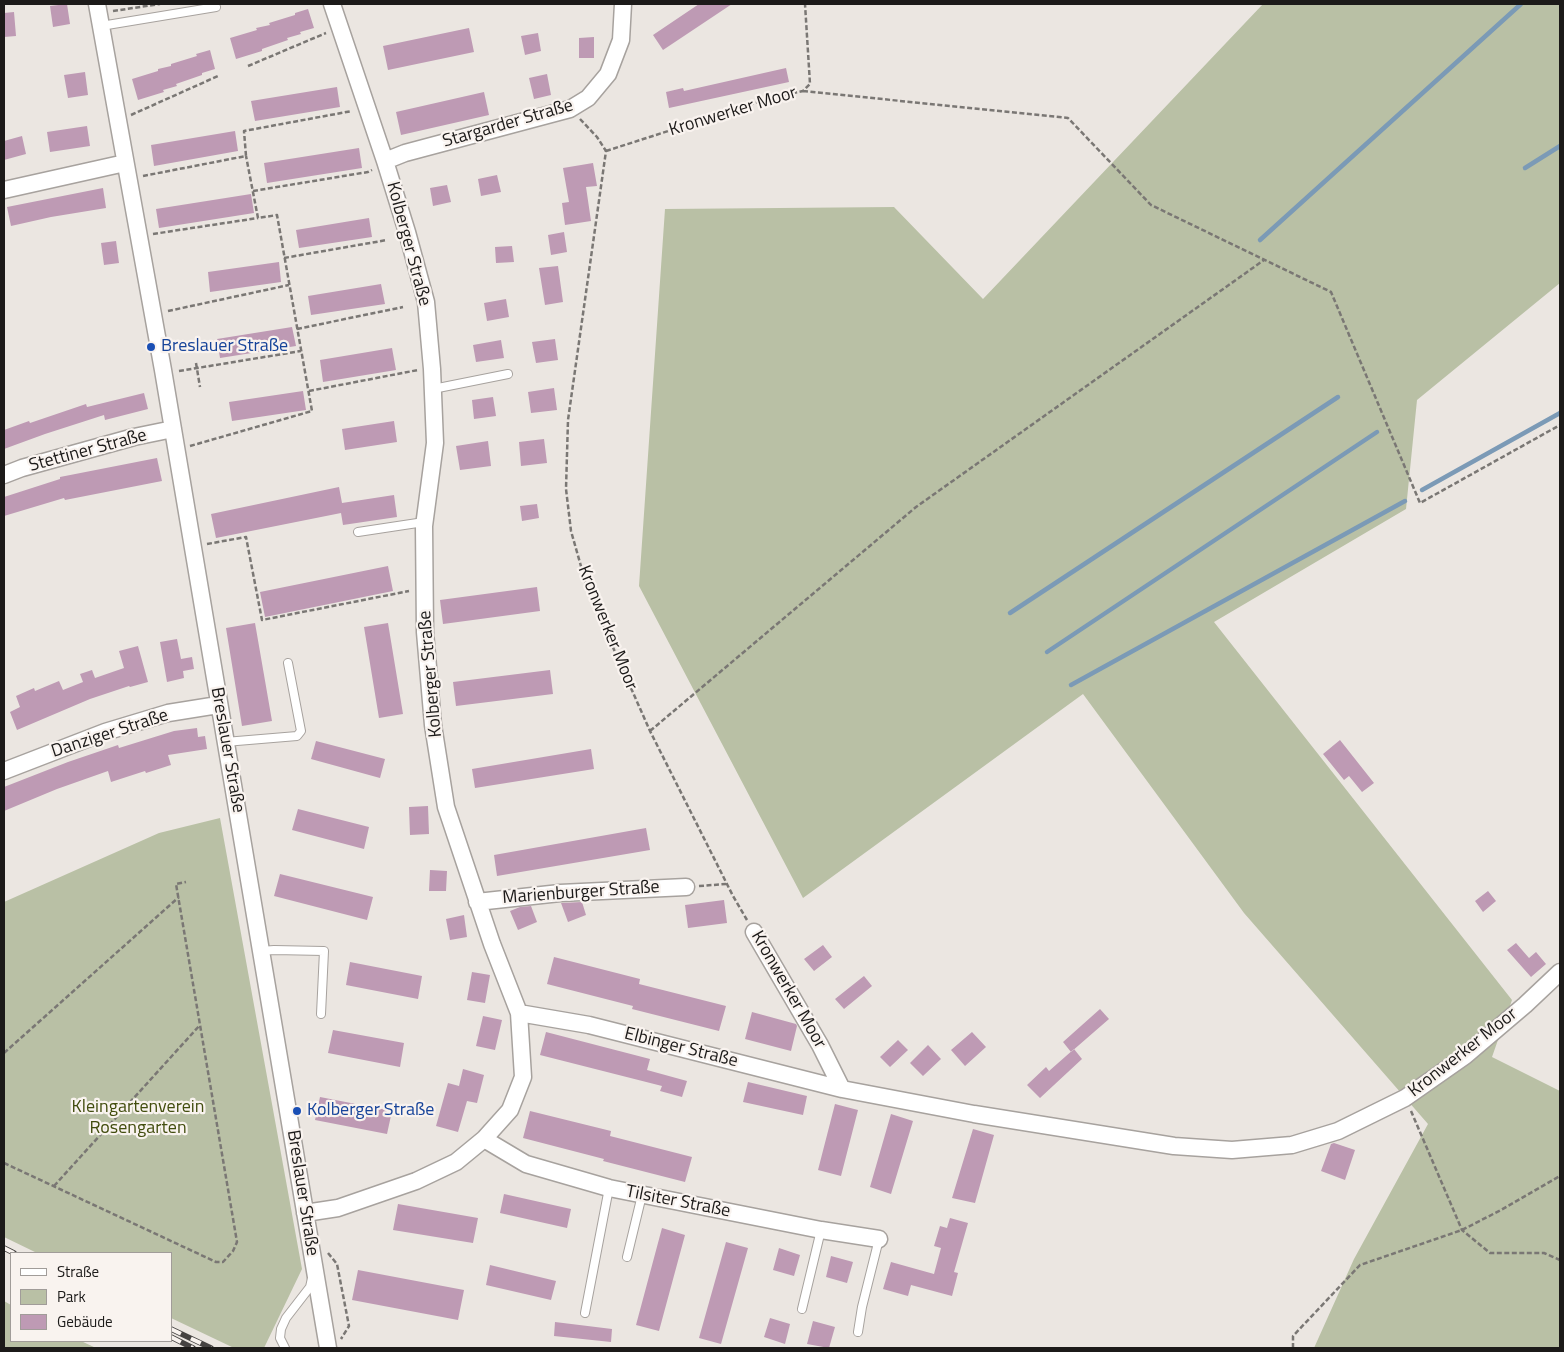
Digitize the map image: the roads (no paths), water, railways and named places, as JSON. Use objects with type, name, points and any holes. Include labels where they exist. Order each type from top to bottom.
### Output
[{"type":"street","name":"Breslauer Straße","points":[[97,4],[173,429],[218,705],[233,781],[306,1213],[314,1271],[329,1347]]},
{"type":"street","name":"Kolberger Straße","points":[[306,1213],[338,1208],[416,1181],[456,1162],[484,1139],[510,1110],[523,1077],[519,1013],[477,902],[446,807],[433,725],[425,632],[424,588],[424,522],[435,443],[432,369],[426,302],[385,161],[332,4]]},
{"type":"street","name":"Stargarder Straße","points":[[385,161],[406,153],[570,109],[588,98],[608,74],[621,40],[623,4]]},
{"type":"street","points":[[4,190],[125,163]]},
{"type":"street","name":"Stettiner Straße","points":[[4,475],[22,468],[134,437],[173,429]]},
{"type":"street","name":"Danziger Straße","points":[[4,771],[105,732],[168,713],[218,705]]},
{"type":"street","name":"Marienburger Straße","points":[[477,902],[560,893],[686,887]]},
{"type":"street","name":"Kronwerker Moor","points":[[754,932],[820,1045],[842,1089],[974,1114],[1174,1146],[1232,1150],[1292,1145],[1338,1131],[1405,1098],[1465,1056],[1526,1005],[1560,972]]},
{"type":"street","name":"Elbinger Straße","points":[[519,1013],[589,1025],[842,1089]]},
{"type":"street","name":"Tilsiter Straße","points":[[484,1139],[526,1164],[609,1188],[822,1230],[879,1239]]},
{"type":"lane","points":[[101,26],[216,7]]},
{"type":"lane","points":[[433,389],[508,374]]},
{"type":"lane","points":[[358,532],[424,522]]},
{"type":"lane","points":[[225,742],[297,736],[302,731],[288,663]]},
{"type":"lane","points":[[261,951],[324,951],[321,1014]]},
{"type":"lane","points":[[585,1313],[609,1188]]},
{"type":"lane","points":[[627,1257],[642,1195]]},
{"type":"lane","points":[[802,1309],[822,1230]]},
{"type":"lane","points":[[858,1332],[862,1307],[879,1239]]},
{"type":"lane","points":[[285,1348],[280,1338],[281,1329],[286,1318],[310,1287],[314,1271]]},
{"type":"waterway","points":[[1260,240],[1521,4]]},
{"type":"waterway","points":[[1525,168],[1560,146]]},
{"type":"waterway","points":[[1010,613],[1338,397]]},
{"type":"waterway","points":[[1422,490],[1560,413]]},
{"type":"waterway","points":[[1047,652],[1377,432]]},
{"type":"waterway","points":[[1071,685],[1405,501]]},
{"type":"railway","points":[[4,1248],[12,1252]]},
{"type":"railway","points":[[172,1329],[211,1348]]},
{"type":"railway","points":[[172,1338],[193,1348]]},
{"type":"place","name":"Breslauer Straße","points":[[151,347]]},
{"type":"place","name":"Kolberger Straße","points":[[297,1111]]},
{"type":"park label","name":"Kleingartenverein Rosengarten","points":[[138,1118]]}]
